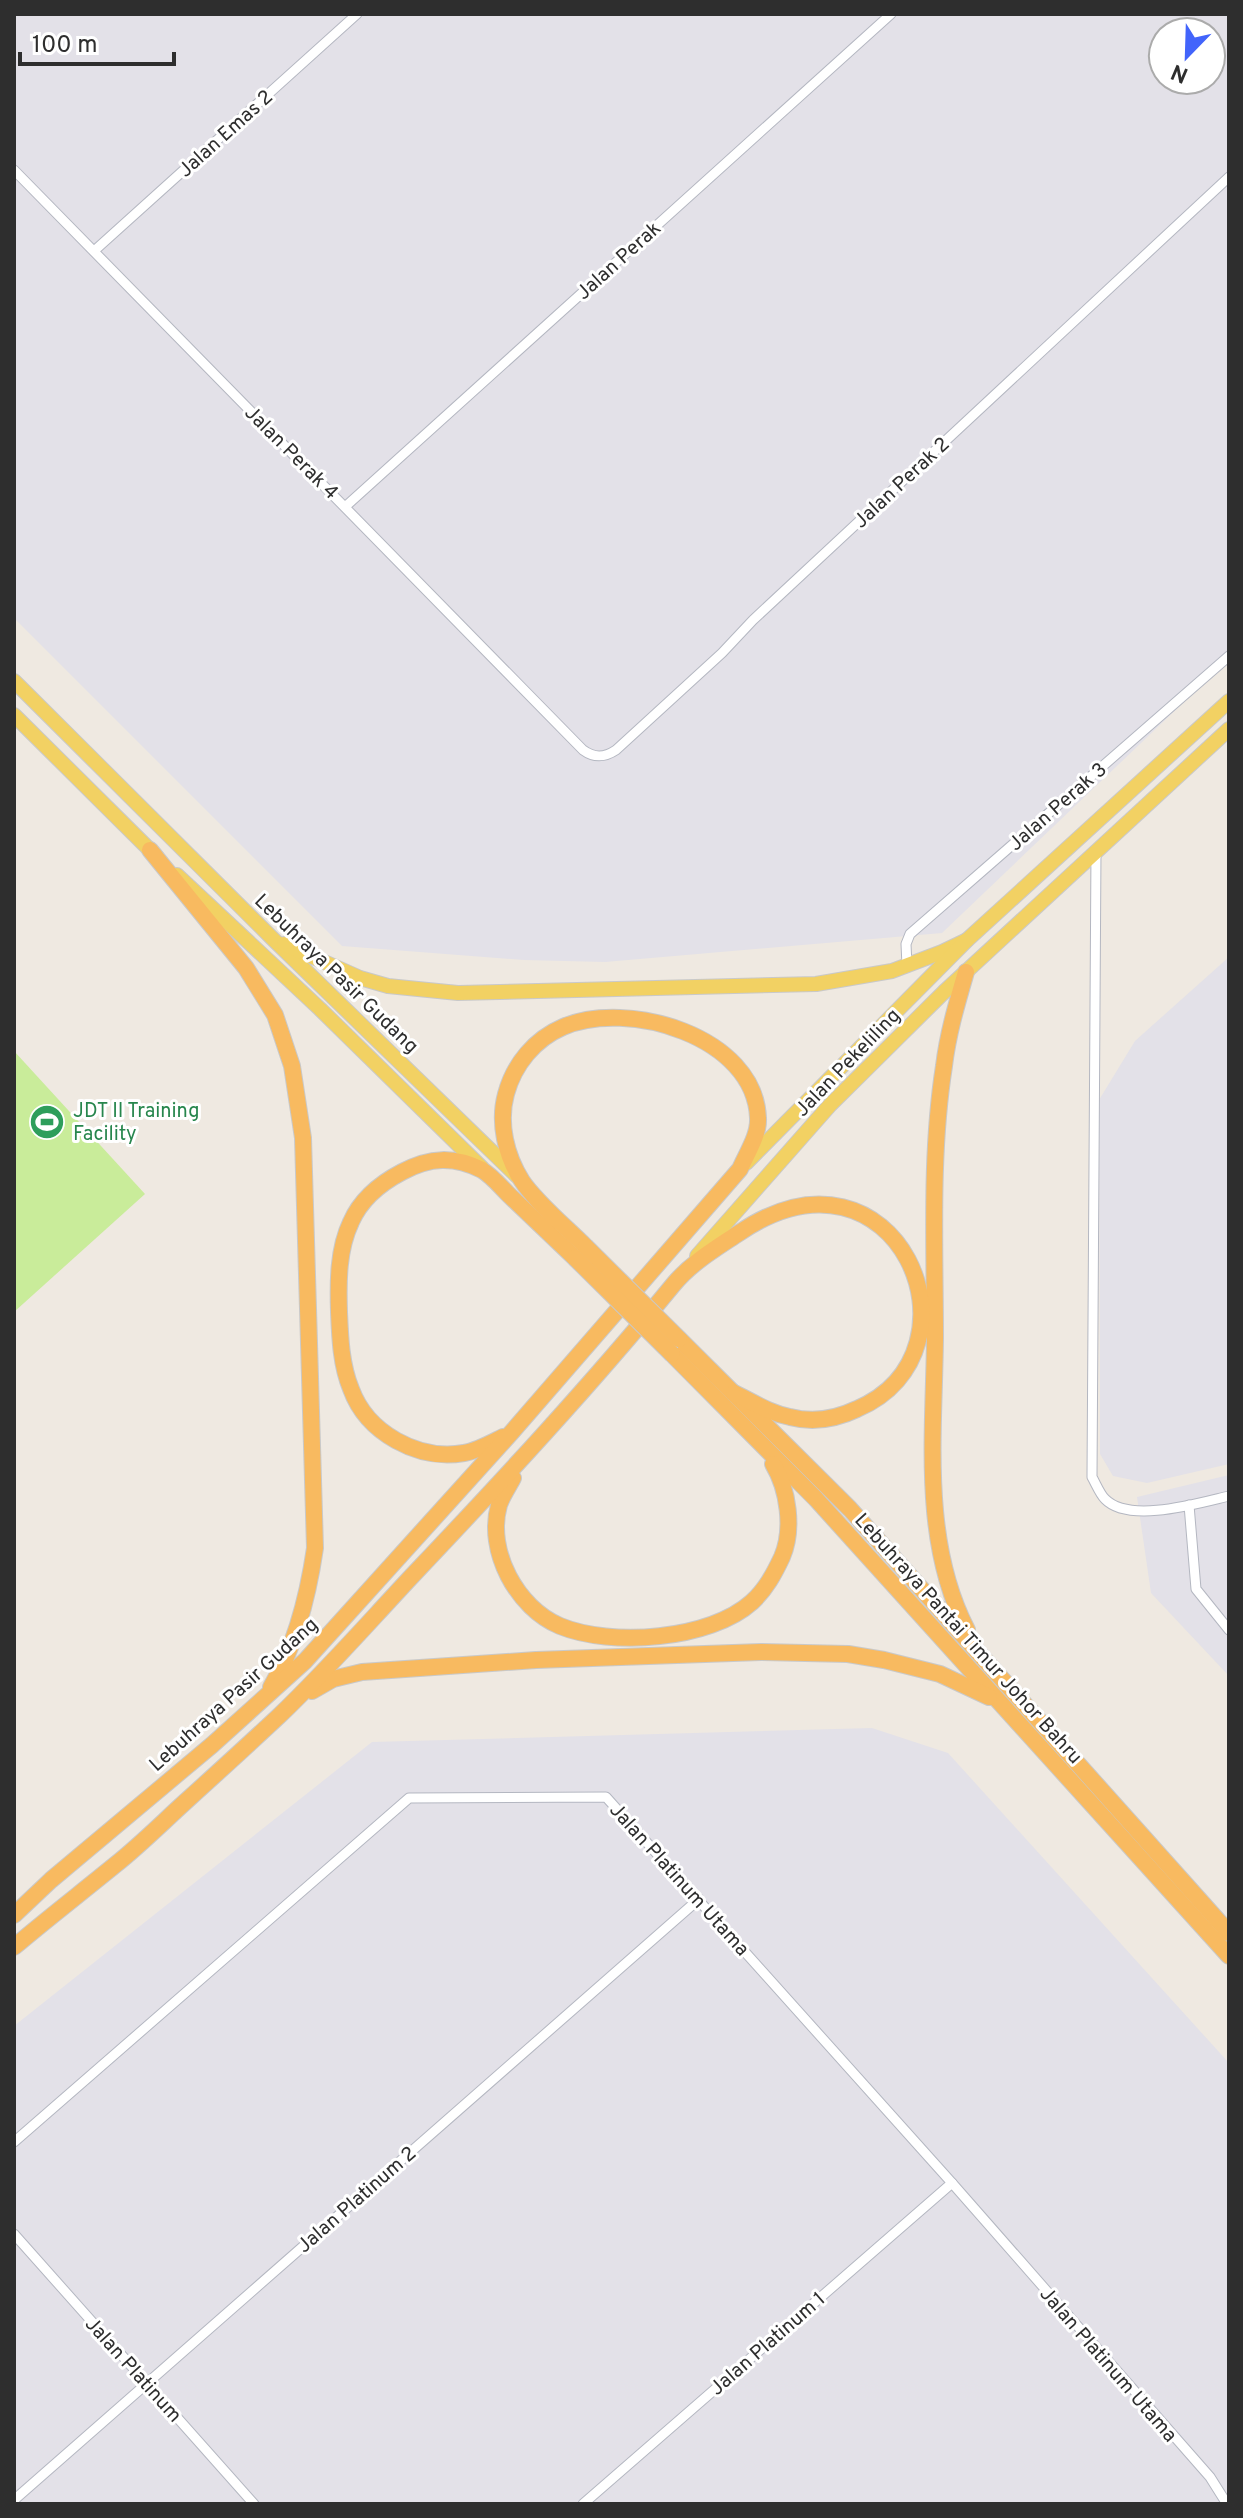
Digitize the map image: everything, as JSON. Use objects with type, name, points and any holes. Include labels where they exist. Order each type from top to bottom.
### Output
[{"type":"highway","points":[[150,850],[246,968],[275,1015],[292,1066],[303,1138],[315,1548],[297,1629],[266,1695]]},
{"type":"highway","points":[[966,972],[952,1020],[943,1068],[936,1177],[934,1512],[945,1571],[959,1614],[977,1650]]},
{"type":"highway","name":"Lebuhraya Pasir Gudang","points":[[14,1915],[305,1661],[511,1433],[740,1169],[753,1141],[758,1117],[749,1086],[730,1058],[716,1046],[672,1027],[627,1019],[584,1020],[564,1026],[541,1040],[518,1065],[510,1081],[504,1106],[503,1132],[509,1156],[523,1182],[580,1252]]},
{"type":"highway","points":[[485,1172],[447,1158],[428,1160],[386,1181],[360,1207],[351,1222],[339,1271],[341,1345],[351,1390],[365,1414],[385,1434],[407,1446],[427,1452],[467,1453],[511,1433]]},
{"type":"highway","name":"Lebuhraya Pasir Gudang","points":[[485,1172],[580,1252],[676,1347]]},
{"type":"highway","points":[[686,1269],[759,1219],[779,1210],[802,1205],[829,1205],[853,1210],[880,1225],[900,1246],[917,1278],[921,1323],[914,1353],[896,1382],[871,1403],[841,1416],[805,1419],[771,1412],[734,1393]]},
{"type":"highway","name":"Jalan Pekeliling","points":[[526,1456],[609,1363],[686,1269]]},
{"type":"highway","name":"Lebuhraya Pantai Timur Johor Bahru","points":[[676,1347],[734,1393],[850,1509],[1229,1933]]},
{"type":"highway","name":"Lebuhraya Pantai Timur Johor Bahru","points":[[676,1347],[756,1440],[816,1499],[1229,1956]]},
{"type":"highway","points":[[526,1456],[505,1493],[498,1517],[498,1545],[505,1570],[516,1589],[536,1611],[558,1625],[587,1634],[653,1636],[687,1631],[733,1616],[765,1589],[775,1573],[785,1550],[787,1505],[775,1466],[756,1440]]},
{"type":"highway","name":"Lebuhraya Pasir Gudang","points":[[14,1947],[118,1863],[282,1713],[526,1456]]},
{"type":"highway","points":[[282,1713],[333,1679],[362,1672],[536,1660],[761,1652],[848,1654],[914,1666],[965,1684],[1001,1703]]},
{"type":"main road","name":"Lebuhraya Pasir Gudang","points":[[14,681],[523,1182]]},
{"type":"main road","name":"Jalan Pekeliling","points":[[740,1169],[967,940],[1229,701]]},
{"type":"main road","name":"Lebuhraya Pasir Gudang","points":[[14,715],[485,1172]]},
{"type":"main road","name":"Jalan Pekeliling","points":[[686,1269],[830,1105],[966,972],[1229,729]]},
{"type":"main road","points":[[273,939],[360,978],[388,986],[458,993],[816,984],[907,966],[967,940]]},
{"type":"street","name":"Jalan Emas 2","points":[[94,251],[357,14]]},
{"type":"street","name":"Jalan Perak","points":[[346,506],[891,14]]},
{"type":"street","name":"Jalan Perak 4","points":[[14,170],[569,736]]},
{"type":"street","name":"Jalan Perak 2","points":[[569,736],[583,750],[595,756],[616,750],[1229,177]]},
{"type":"street","name":"Jalan Perak 3","points":[[907,966],[906,944],[910,934],[1229,656]]},
{"type":"street","points":[[1096,851],[1092,1477],[1104,1499],[1131,1512],[1189,1505],[1229,1496]]},
{"type":"street","points":[[1189,1505],[1196,1589],[1229,1630]]},
{"type":"street","name":"Jalan Platinum Utama","points":[[14,2142],[409,1798],[606,1797],[952,2183],[1210,2477],[1227,2504]]},
{"type":"street","name":"Jalan Platinum 2","points":[[14,2500],[699,1899]]},
{"type":"street","name":"Jalan Platinum 1","points":[[583,2504],[952,2183]]},
{"type":"street","name":"Jalan Platinum","points":[[14,2234],[254,2504]]},
{"type":"shaded area","points":[[14,14],[1229,14],[1229,659],[942,933],[605,962],[524,960],[342,946],[14,618]]},
{"type":"shaded area","points":[[1229,957],[1229,1464],[1147,1483],[1113,1476],[1100,1454],[1099,1100],[1135,1041]]},
{"type":"shaded area","points":[[1229,1475],[1229,1676],[1151,1593],[1137,1497]]},
{"type":"shaded area","points":[[872,1728],[948,1753],[1229,2063],[1229,2504],[14,2504],[14,2026],[372,1742]]},
{"type":"green space","name":"JDT II Training Facility","points":[[14,1051],[145,1194],[14,1312]]},
{"type":"place","name":"JDT II Training Facility","points":[[47,1122]]}]
